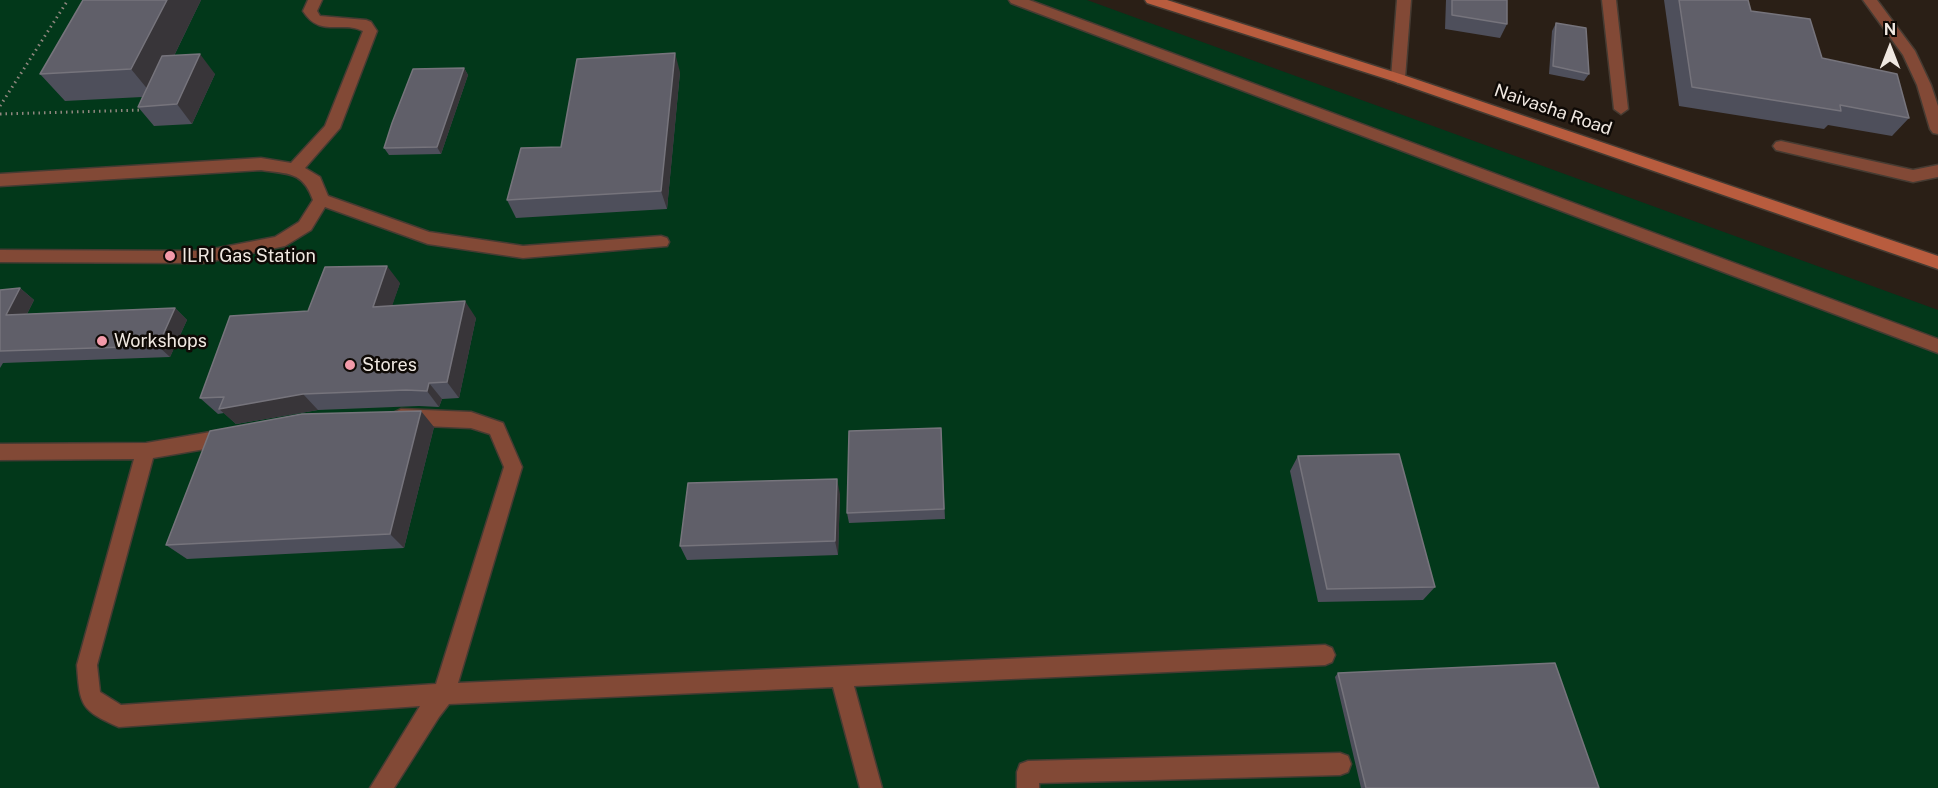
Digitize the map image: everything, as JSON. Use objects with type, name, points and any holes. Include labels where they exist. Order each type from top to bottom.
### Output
[{"type":"main road","name":"Naivasha Road","points":[[1152,0],[1398,78],[1938,263]]},
{"type":"street","points":[[295,169],[332,128],[370,31],[366,25],[321,22],[315,19],[310,11],[315,0]]},
{"type":"street","points":[[1016,0],[1938,346]]},
{"type":"street","points":[[1398,78],[1404,0]]},
{"type":"street","points":[[1609,0],[1621,109]]},
{"type":"street","points":[[1870,0],[1910,54],[1924,85],[1938,129]]},
{"type":"street","points":[[1781,146],[1913,176],[1938,171]]},
{"type":"street","points":[[0,180],[261,164],[295,169],[314,182],[321,200],[428,238],[523,252],[662,242]]},
{"type":"street","points":[[0,256],[203,257],[279,242],[305,226],[321,200]]},
{"type":"street","points":[[381,788],[431,709],[444,694],[513,467],[497,429],[471,420],[419,416],[385,418]]},
{"type":"street","points":[[0,452],[147,451],[249,433]]},
{"type":"street","points":[[147,451],[87,665],[90,698],[119,716],[444,694],[1326,655]]},
{"type":"street","points":[[841,677],[871,788]]},
{"type":"street","points":[[1028,788],[1028,772],[1340,764]]},
{"type":"path","points":[[0,106],[68,0]]},
{"type":"path","points":[[0,114],[144,110]]},
{"type":"green space","points":[[0,0],[1087,0],[1938,310],[1938,788],[0,788]]},
{"type":"building","points":[[83,0],[167,0],[131,69],[40,74]]},
{"type":"building","points":[[1452,0],[1507,0],[1507,24],[1452,15]]},
{"type":"building","points":[[1679,0],[1748,0],[1751,11],[1810,19],[1822,58],[1897,74],[1909,118],[1840,105],[1841,111],[1692,87]]},
{"type":"building","points":[[1556,23],[1586,28],[1589,74],[1553,66]]},
{"type":"building","points":[[675,53],[661,191],[507,200],[521,148],[561,147],[577,59]]},
{"type":"building","points":[[200,54],[177,104],[138,107],[162,56]]},
{"type":"building","points":[[464,68],[437,147],[384,148],[413,69]]},
{"type":"building","name":"Stores","points":[[387,266],[373,307],[465,301],[447,382],[429,383],[427,391],[303,394],[219,409],[224,397],[200,398],[230,316],[308,311],[325,267]]},
{"type":"building","points":[[20,288],[6,315],[175,308],[158,346],[0,351],[0,290]]},
{"type":"building","points":[[421,411],[390,534],[166,545],[210,431],[302,414]]},
{"type":"building","points":[[941,428],[944,509],[847,513],[849,431]]},
{"type":"building","points":[[1399,454],[1435,587],[1327,589],[1298,456]]},
{"type":"building","points":[[837,479],[835,541],[680,546],[688,483]]},
{"type":"building","points":[[1555,663],[1599,788],[1366,788],[1338,673]]},
{"type":"place","name":"ILRI Gas Station","points":[[170,256]]},
{"type":"place","name":"Workshops","points":[[102,341]]},
{"type":"place","name":"Stores","points":[[350,365]]}]
